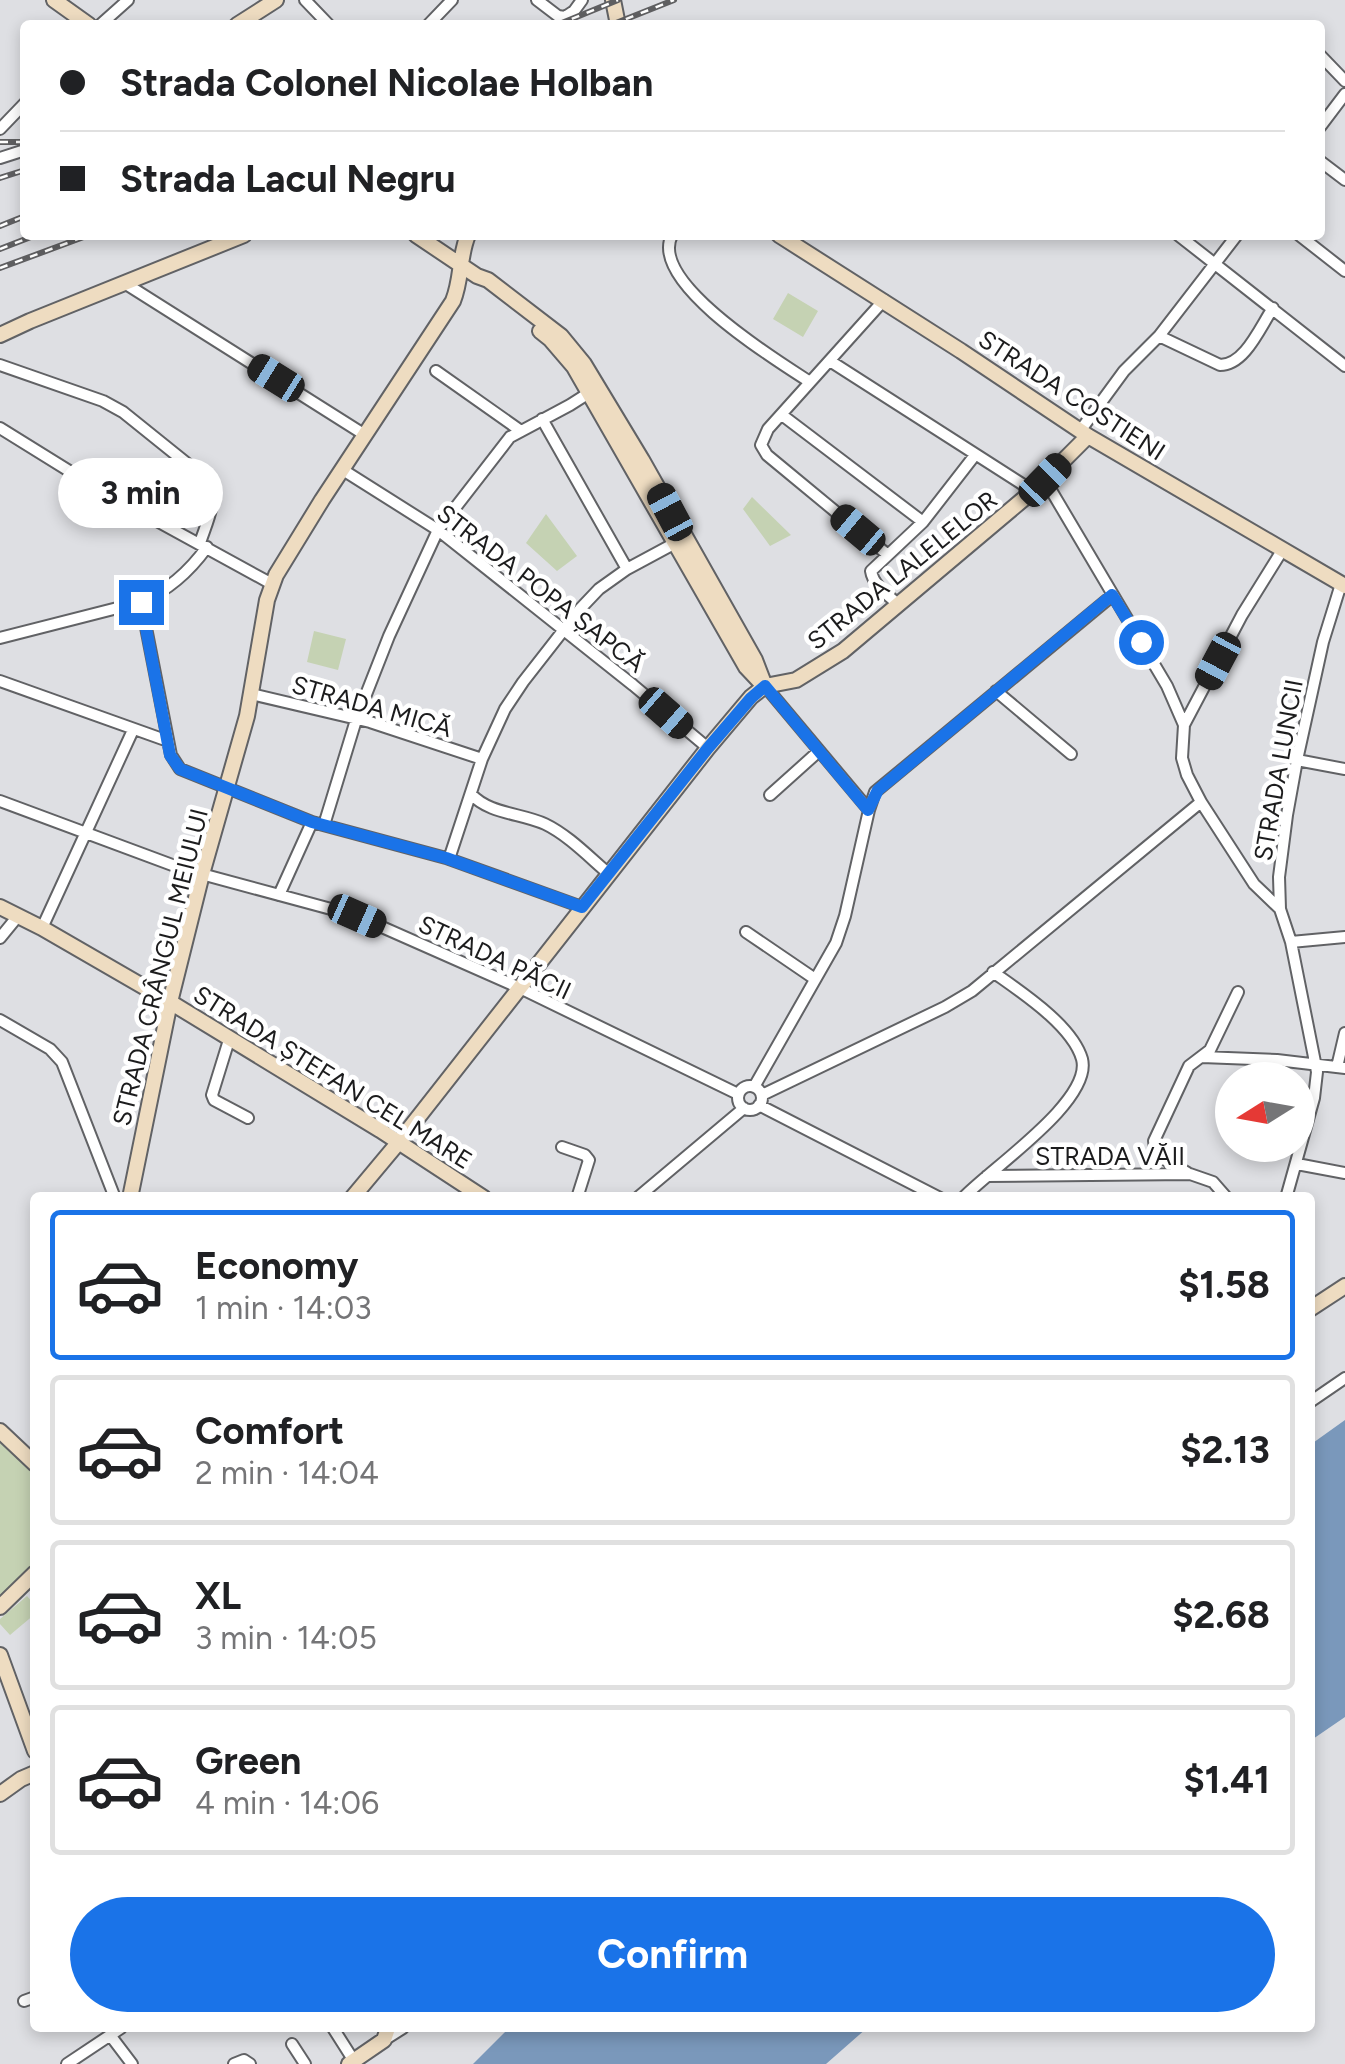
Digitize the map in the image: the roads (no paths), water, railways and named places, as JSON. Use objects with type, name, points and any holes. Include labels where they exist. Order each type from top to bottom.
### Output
[{"type":"street","points":[[54,0],[82,20]]},
{"type":"street","points":[[106,20],[128,0]]},
{"type":"street","points":[[245,20],[276,0]]},
{"type":"street","points":[[305,0],[324,20]]},
{"type":"street","points":[[433,20],[452,0]]},
{"type":"street","points":[[538,0],[564,17],[582,0]]},
{"type":"street","points":[[1325,59],[1345,81]]},
{"type":"street","points":[[1325,120],[1345,94]]},
{"type":"street","points":[[0,130],[20,108]]},
{"type":"street","points":[[1325,164],[1345,180]]},
{"type":"street","points":[[0,336],[232,240]]},
{"type":"street","points":[[423,240],[477,276],[482,288],[550,338],[594,390],[746,667],[868,810]]},
{"type":"street","name":"STRADA CRÂNGUL MEIULUI","points":[[131,1192],[170,1002],[240,745],[272,584],[453,300],[467,240]]},
{"type":"street","points":[[670,240],[668,254],[685,284],[743,337],[810,382]]},
{"type":"street","name":"STRADA COSTIENI","points":[[788,240],[1084,433],[1343,585]]},
{"type":"street","points":[[1184,240],[1345,366]]},
{"type":"street","points":[[1084,433],[1124,371],[1160,336],[1233,240]]},
{"type":"street","points":[[1305,240],[1345,272]]},
{"type":"street","points":[[126,284],[366,435]]},
{"type":"street","points":[[884,300],[768,429],[761,445],[768,456],[888,555]]},
{"type":"street","points":[[1160,336],[1220,364],[1230,364],[1242,356],[1273,308]]},
{"type":"street","points":[[830,361],[974,455],[1039,486],[1112,595],[1166,686],[1184,725]]},
{"type":"street","points":[[0,365],[123,412],[214,487],[203,545],[178,581],[141,602],[0,638]]},
{"type":"street","points":[[436,371],[521,430]]},
{"type":"street","points":[[279,895],[318,823],[389,636],[438,530],[510,437],[594,390]]},
{"type":"street","points":[[782,415],[923,522]]},
{"type":"street","points":[[542,420],[626,569]]},
{"type":"street","points":[[0,428],[95,488],[272,584]]},
{"type":"street","name":"STRADA LALELELOR","points":[[357,1192],[751,698],[765,686],[796,680],[827,663],[1039,486],[1084,433]]},
{"type":"street","points":[[899,605],[871,575],[874,567],[923,522],[974,455]]},
{"type":"street","name":"STRADA POPA ȘAPCĂ","points":[[342,470],[438,530],[708,748]]},
{"type":"street","points":[[450,860],[482,760],[514,694],[599,589],[626,569],[680,541]]},
{"type":"street","points":[[1280,909],[1254,884],[1201,802],[1182,758],[1184,725],[1242,614],[1282,549]]},
{"type":"street","name":"STRADA LUNCII","points":[[1288,1192],[1314,1098],[1316,1064],[1291,942],[1280,909],[1279,877],[1297,760],[1323,642],[1343,585]]},
{"type":"street","points":[[929,1192],[758,1096],[742,1088],[738,1094],[738,1102],[744,1108],[754,1110],[758,1096],[836,943],[868,810],[878,790],[1112,595]]},
{"type":"street","points":[[141,602],[170,755],[180,769],[318,823],[450,860],[582,907]]},
{"type":"street","points":[[0,681],[168,741]]},
{"type":"street","points":[[996,692],[1070,754]]},
{"type":"street","name":"STRADA MICĂ","points":[[251,694],[356,720],[482,760]]},
{"type":"street","points":[[42,928],[134,730]]},
{"type":"street","points":[[770,796],[819,750]]},
{"type":"street","points":[[1297,760],[1345,769]]},
{"type":"street","points":[[471,794],[485,805],[555,830],[608,874]]},
{"type":"street","name":"STRADA PĂCII","points":[[0,801],[202,874],[357,916],[520,988],[738,1094]]},
{"type":"street","points":[[758,1096],[972,991],[1201,802]]},
{"type":"street","name":"STRADA ȘTEFAN CEL MARE","points":[[0,907],[170,1002],[475,1192]]},
{"type":"street","points":[[0,938],[18,916]]},
{"type":"street","points":[[746,932],[816,979]]},
{"type":"street","points":[[1291,942],[1345,937]]},
{"type":"street","points":[[969,1192],[1054,1116],[1076,1088],[1083,1065],[1077,1049],[1043,1008],[993,972]]},
{"type":"street","points":[[1190,1174],[1160,1155],[1154,1140],[1189,1066],[1214,1043],[1238,992]]},
{"type":"street","points":[[0,1020],[50,1049],[62,1062],[113,1192]]},
{"type":"street","points":[[1201,1057],[1341,1068],[1345,1033]]},
{"type":"street","points":[[229,1040],[212,1094],[214,1100],[248,1118]]},
{"type":"street","points":[[644,1192],[744,1108]]},
{"type":"street","points":[[562,1147],[589,1160],[579,1192]]},
{"type":"street","points":[[1296,1164],[1345,1173]]},
{"type":"street","name":"STRADA VĂII","points":[[985,1176],[1190,1174],[1214,1182],[1222,1192]]},
{"type":"street","points":[[1315,1307],[1345,1286]]},
{"type":"street","points":[[1315,1399],[1345,1378]]},
{"type":"street","points":[[0,1431],[30,1459]]},
{"type":"street","points":[[0,1607],[30,1578]]},
{"type":"street","points":[[0,1655],[30,1737]]},
{"type":"street","points":[[3,1788],[30,1775]]},
{"type":"street","points":[[67,2064],[115,2032]]},
{"type":"street","points":[[335,2032],[352,2062],[386,2034]]},
{"type":"street","points":[[110,2035],[132,2064]]},
{"type":"street","points":[[292,2044],[305,2064]]},
{"type":"street","points":[[234,2064],[244,2060],[250,2064]]},
{"type":"water","points":[[1345,1420],[1345,1717],[1315,1738],[1315,1441]]},
{"type":"water","points":[[505,2032],[862,2032],[826,2064],[473,2064]]},
{"type":"railway","points":[[569,20],[618,0]]},
{"type":"railway","points":[[624,20],[674,0]]},
{"type":"railway","points":[[0,142],[20,142]]},
{"type":"railway","points":[[0,178],[20,172]]},
{"type":"railway","points":[[0,226],[20,218]]},
{"type":"railway","points":[[0,249],[23,240]]},
{"type":"railway","points":[[0,268],[76,240]]}]
